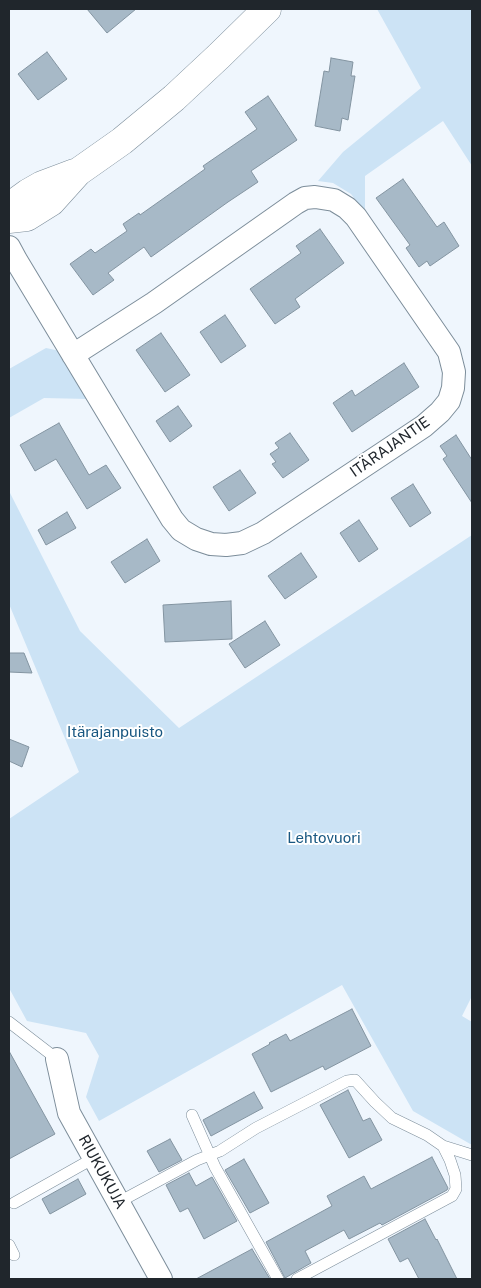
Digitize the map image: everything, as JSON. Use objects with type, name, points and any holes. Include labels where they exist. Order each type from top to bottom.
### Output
[{"type":"street","points":[[9,219],[27,217],[51,202],[78,172],[122,142],[174,98],[267,9]]},
{"type":"street","points":[[9,213],[17,201],[28,193],[42,185],[78,172]]},
{"type":"street","name":"ITÄRAJANTIE","points":[[9,247],[172,519],[181,530],[196,539],[211,544],[242,543],[263,533],[424,426],[449,401],[454,372],[449,352],[356,217],[334,200],[316,197],[305,198],[296,203],[154,303],[74,355]]},
{"type":"street","name":"RIUKUKUJA","points":[[57,1059],[69,1113],[161,1279]]},
{"type":"lane","points":[[9,1022],[57,1059]]},
{"type":"lane","points":[[119,1202],[197,1160],[220,1151],[264,1124],[347,1081],[355,1080],[392,1118],[427,1135],[443,1146],[472,1156]]},
{"type":"lane","points":[[192,1114],[215,1167],[278,1279]]},
{"type":"lane","points":[[297,1279],[452,1196],[456,1189],[455,1175],[443,1146]]},
{"type":"lane","points":[[14,1203],[94,1158]]},
{"type":"green space","points":[[377,9],[472,9],[472,166],[443,121],[365,176],[365,213],[351,194],[333,183],[318,181],[343,152],[421,88]]},
{"type":"green space","points":[[46,348],[60,351],[88,399],[44,398],[9,418],[9,369]]},
{"type":"green space","name":"Lehtovuori","points":[[9,491],[80,631],[179,728],[472,535],[472,996],[462,1016],[472,1022],[472,1145],[413,1111],[342,985],[99,1121],[86,1097],[99,1056],[86,1033],[27,1021],[9,988],[9,819],[79,772],[9,604]]},
{"type":"building","points":[[87,9],[136,9],[107,33]]},
{"type":"building","points":[[47,52],[67,79],[38,100],[18,74]]},
{"type":"building","points":[[331,58],[353,62],[351,76],[355,76],[348,120],[342,118],[340,131],[315,126],[324,71],[329,72]]},
{"type":"building","points":[[268,96],[297,140],[251,171],[258,182],[151,257],[144,247],[108,273],[114,280],[93,295],[70,264],[91,249],[95,253],[127,231],[123,224],[139,213],[140,215],[205,169],[203,166],[257,129],[245,112]]},
{"type":"building","points":[[403,179],[437,227],[444,222],[459,246],[430,266],[427,261],[419,267],[406,248],[410,245],[376,198]]},
{"type":"building","points":[[320,229],[344,263],[295,299],[300,307],[275,324],[250,289],[301,253],[296,246]]},
{"type":"building","points":[[225,315],[246,346],[221,363],[200,332]]},
{"type":"building","points":[[161,333],[190,375],[165,392],[136,350]]},
{"type":"building","points":[[404,363],[419,387],[352,432],[333,403],[352,390],[355,396]]},
{"type":"building","points":[[178,406],[192,426],[170,442],[156,421]]},
{"type":"building","points":[[59,423],[89,475],[106,465],[121,488],[87,509],[56,459],[35,471],[20,445]]},
{"type":"building","points":[[290,433],[309,460],[283,478],[272,464],[276,462],[270,454],[279,448],[275,443]]},
{"type":"building","points":[[456,435],[472,460],[472,503],[443,459],[447,456],[440,446]]},
{"type":"building","points":[[240,470],[256,493],[229,511],[213,487]]},
{"type":"building","points":[[413,484],[431,513],[410,527],[391,498]]},
{"type":"building","points":[[67,512],[76,528],[46,545],[38,530]]},
{"type":"building","points":[[359,520],[378,549],[359,562],[340,533]]},
{"type":"building","points":[[147,539],[160,561],[125,583],[111,562]]},
{"type":"building","points":[[301,553],[317,577],[285,599],[268,576]]},
{"type":"building","points":[[231,601],[232,639],[165,642],[163,605]]},
{"type":"building","points":[[265,621],[280,645],[245,668],[229,644]]},
{"type":"building","points":[[9,653],[24,653],[32,673],[9,672]]},
{"type":"building","points":[[9,739],[29,747],[22,767],[9,761]]},
{"type":"building","points":[[352,1009],[371,1046],[325,1070],[323,1066],[271,1092],[252,1054],[286,1034],[290,1041]]},
{"type":"building","points":[[9,1051],[55,1134],[9,1159]]},
{"type":"building","points":[[348,1090],[363,1121],[370,1118],[382,1140],[349,1158],[320,1105]]},
{"type":"building","points":[[254,1092],[263,1108],[211,1136],[203,1120]]},
{"type":"building","points":[[170,1139],[182,1160],[159,1172],[147,1151]]},
{"type":"building","points":[[432,1157],[448,1188],[447,1190],[382,1225],[380,1223],[349,1239],[344,1230],[305,1251],[311,1263],[285,1278],[266,1242],[332,1206],[327,1196],[364,1176],[371,1189]]},
{"type":"building","points":[[244,1159],[269,1203],[250,1213],[225,1170]]},
{"type":"building","points":[[189,1173],[196,1186],[212,1177],[237,1221],[204,1239],[188,1208],[180,1212],[166,1185]]},
{"type":"building","points":[[78,1179],[86,1194],[50,1214],[42,1199]]},
{"type":"building","points":[[425,1219],[457,1279],[419,1279],[408,1258],[400,1262],[388,1239]]},
{"type":"building","points":[[252,1249],[270,1279],[196,1279]]},
{"type":"park label","name":"Itärajanpuisto","points":[[115,732]]}]
